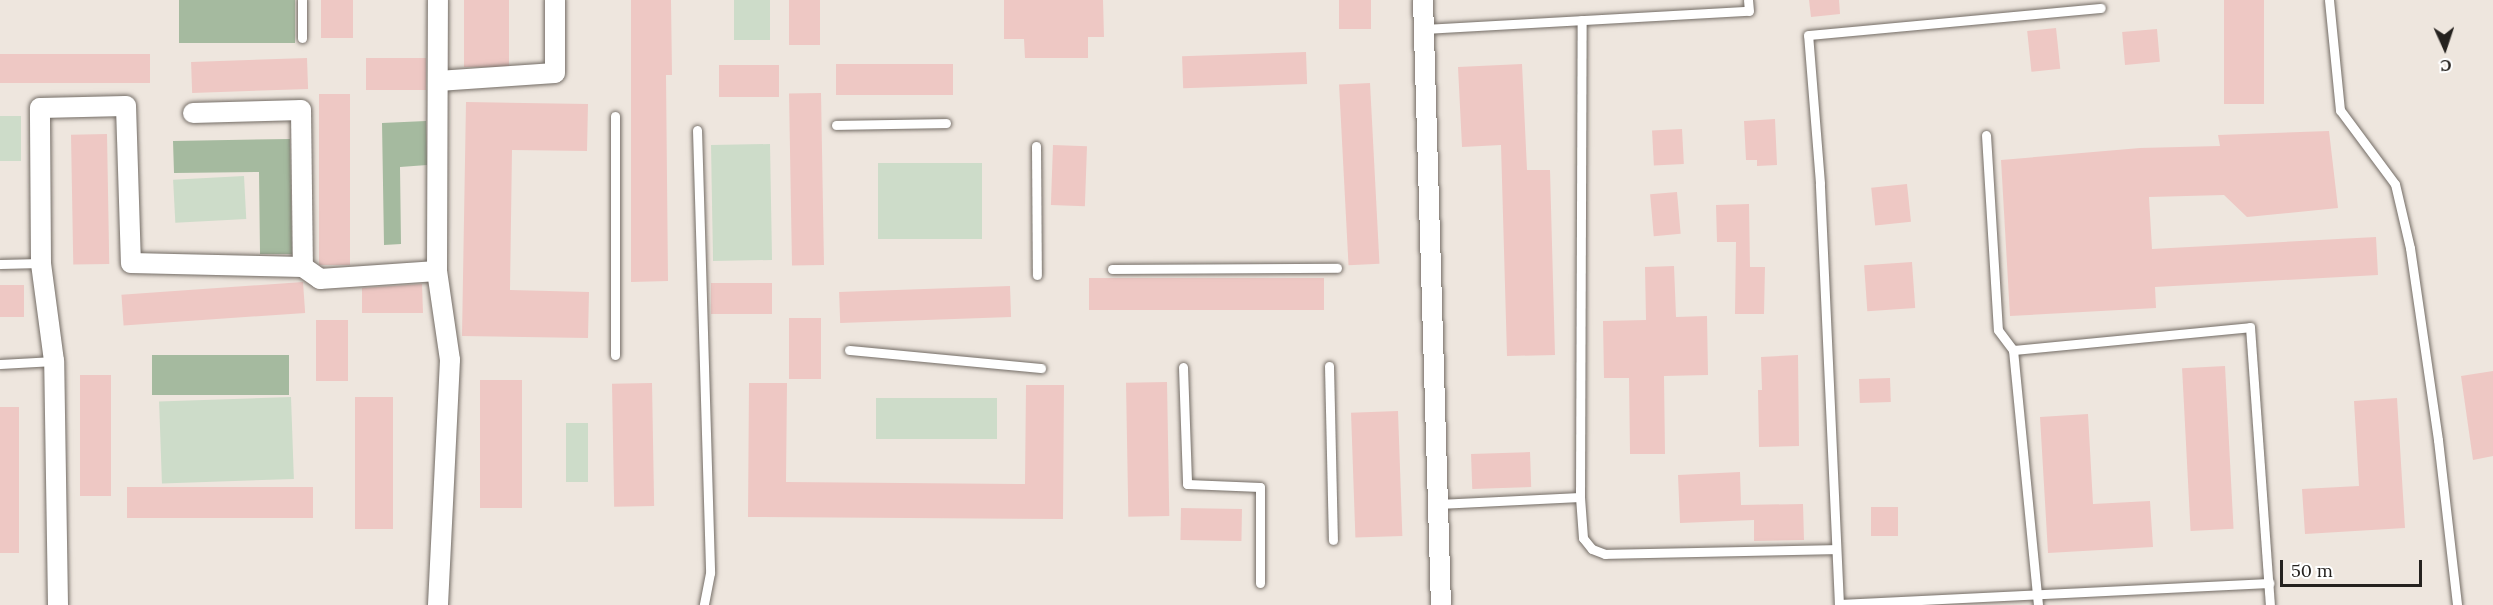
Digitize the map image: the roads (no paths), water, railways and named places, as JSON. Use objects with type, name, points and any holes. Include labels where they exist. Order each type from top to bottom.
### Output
[{"type":"street","points":[[438,0],[437,271],[450,360],[438,605]]},
{"type":"street","points":[[438,81],[555,73],[555,0]]},
{"type":"street","points":[[1424,0],[1441,605]]},
{"type":"street","points":[[58,605],[54,361],[41,263],[40,108],[126,106],[131,263],[303,267],[320,279],[437,271]]},
{"type":"street","points":[[193,113],[301,110],[303,267]]},
{"type":"lane","points":[[302,0],[302,38]]},
{"type":"lane","points":[[1424,29],[1749,11],[1748,0]]},
{"type":"lane","points":[[2329,0],[2340,110],[2395,184],[2410,248],[2438,440],[2457,605]]},
{"type":"lane","points":[[2101,8],[1808,35],[1820,183],[1839,605],[2269,583]]},
{"type":"lane","points":[[1582,20],[1580,497],[1583,538],[1592,549],[1605,554],[1836,549]]},
{"type":"lane","points":[[615,116],[615,355]]},
{"type":"lane","points":[[836,125],[946,123]]},
{"type":"lane","points":[[697,130],[710,573],[704,605]]},
{"type":"lane","points":[[1986,135],[1998,330],[2013,350],[2038,605]]},
{"type":"lane","points":[[1036,146],[1037,274]]},
{"type":"lane","points":[[0,264],[41,263]]},
{"type":"lane","points":[[1112,269],[1337,268]]},
{"type":"lane","points":[[2013,350],[2250,327],[2270,605]]},
{"type":"lane","points":[[849,350],[1041,368]]},
{"type":"lane","points":[[0,364],[54,361]]},
{"type":"lane","points":[[1329,366],[1333,540]]},
{"type":"lane","points":[[1183,367],[1187,484],[1260,487],[1260,583]]},
{"type":"lane","points":[[1438,504],[1580,497]]}]
